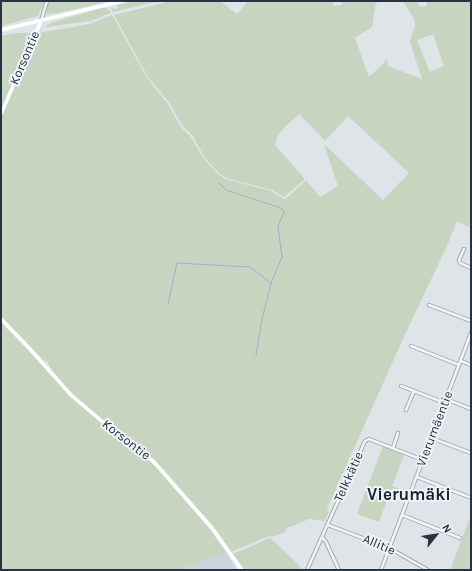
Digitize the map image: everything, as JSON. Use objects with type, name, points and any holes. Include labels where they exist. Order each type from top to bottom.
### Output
[{"type":"main road","points":[[1,30],[122,1]]},
{"type":"main road","name":"Korsontie","points":[[1,114],[41,21]]},
{"type":"main road","name":"Korsontie","points":[[1,319],[72,395],[123,439],[153,461],[212,528],[242,570]]},
{"type":"street","name":"Korsontie","points":[[41,21],[47,1]]},
{"type":"street","points":[[464,249],[459,260],[460,263],[471,268]]},
{"type":"street","points":[[429,305],[471,321]]},
{"type":"street","name":"Vierumäentie","points":[[381,570],[471,334]]},
{"type":"street","points":[[411,346],[459,365]]},
{"type":"street","points":[[460,361],[471,365]]},
{"type":"street","points":[[401,386],[471,409]]},
{"type":"street","points":[[406,410],[414,391]]},
{"type":"street","points":[[393,448],[398,433]]},
{"type":"street","points":[[431,438],[471,453]]},
{"type":"street","name":"Telkkätie","points":[[307,570],[365,441],[369,439],[423,460]]},
{"type":"street","points":[[417,477],[469,497]]},
{"type":"street","points":[[402,515],[460,538]]},
{"type":"street","name":"Allitie","points":[[328,525],[389,548],[428,570]]},
{"type":"street","points":[[322,537],[326,542],[339,570]]},
{"type":"shaded area","points":[[226,552],[237,570],[179,570]]},
{"type":"green space","points":[[1,1],[45,1],[38,16],[1,26]]},
{"type":"green space","points":[[49,1],[110,1],[58,13],[47,14],[46,12]]},
{"type":"green space","points":[[135,1],[159,1],[113,12],[111,9],[117,9],[118,5]]},
{"type":"green space","points":[[171,1],[220,1],[237,14],[248,1],[333,1],[334,6],[342,5],[343,1],[378,1],[375,6],[372,27],[355,38],[369,77],[383,64],[387,58],[388,66],[422,79],[410,42],[415,25],[414,19],[403,1],[417,1],[419,6],[425,7],[428,1],[471,1],[471,228],[457,221],[327,509],[329,512],[325,521],[309,519],[287,528],[285,532],[267,537],[230,552],[226,544],[205,516],[161,467],[79,400],[55,374],[46,360],[46,363],[1,316],[1,115],[33,42],[38,33],[90,24],[112,15],[147,78],[168,104],[180,126],[191,137],[203,158],[225,179],[271,191],[284,199],[306,180],[320,197],[338,186],[324,144],[383,200],[409,173],[348,116],[325,141],[299,114],[281,132],[275,145],[304,178],[304,180],[284,197],[272,190],[226,178],[204,157],[193,136],[182,125],[169,102],[148,77],[114,15]],"holes":[[[433,34],[444,66],[430,72],[417,40]]]},
{"type":"green space","points":[[102,8],[107,8],[111,13],[90,21],[45,26],[53,22]]},
{"type":"green space","points":[[18,33],[33,33],[1,113],[1,36]]},
{"type":"green space","points":[[1,322],[74,400],[156,467],[209,528],[226,552],[179,570],[1,570]]},
{"type":"green space","points":[[383,446],[404,455],[392,486],[408,492],[407,496],[391,490],[379,522],[357,514]]},
{"type":"green space","points":[[471,515],[471,570],[450,570]]},
{"type":"green space","points":[[270,538],[303,570],[244,570],[233,554]]},
{"type":"waterway","points":[[218,182],[226,190],[281,208],[284,212],[278,226],[282,257],[271,283],[262,319],[256,355]]},
{"type":"waterway","points":[[168,304],[177,263],[250,267],[271,283]]},
{"type":"district","name":"Vierumäki","points":[[409,495]]}]
